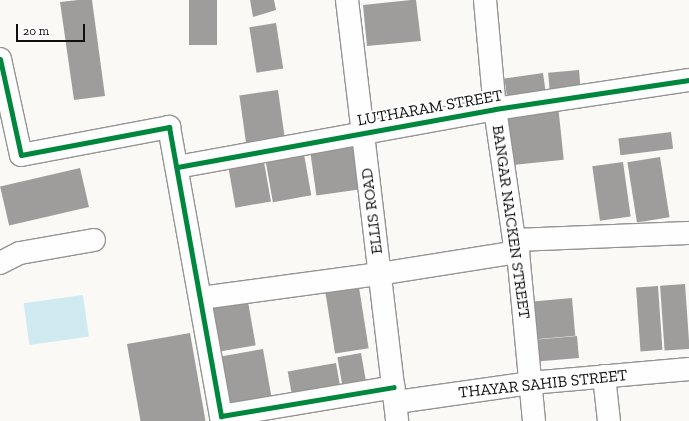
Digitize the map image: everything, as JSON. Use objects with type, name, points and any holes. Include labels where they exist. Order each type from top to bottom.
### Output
[{"type":"street","name":"ELLIS ROAD","points":[[347,0],[379,274],[396,403]]},
{"type":"street","name":"BANGAR NAICKEN STREET","points":[[485,0],[495,109],[516,246],[534,421]]},
{"type":"street","points":[[0,59],[22,156],[169,127],[201,298],[379,274],[516,246],[689,233]]},
{"type":"street","name":"LUTHARAM STREET","points":[[177,167],[495,109],[689,80]]},
{"type":"street","points":[[0,263],[20,253],[94,240]]},
{"type":"street","name":"THAYAR SAHIB STREET","points":[[201,298],[221,416],[396,403],[530,382],[689,369]]},
{"type":"street","points":[[604,376],[610,421]]},
{"type":"water","points":[[83,295],[89,337],[29,345],[24,303]]},
{"type":"building","points":[[92,0],[105,96],[74,100],[60,2]]},
{"type":"building","points":[[189,0],[217,0],[217,45],[189,45]]},
{"type":"building","points":[[250,0],[274,0],[276,10],[253,17]]},
{"type":"building","points":[[416,0],[421,41],[367,46],[363,5]]},
{"type":"building","points":[[276,23],[283,68],[257,73],[249,27]]},
{"type":"building","points":[[579,70],[581,95],[550,98],[548,73]]},
{"type":"building","points":[[543,73],[547,100],[508,105],[504,78]]},
{"type":"building","points":[[278,90],[285,139],[246,144],[239,95]]},
{"type":"building","points":[[558,105],[564,160],[502,166],[496,111]]},
{"type":"building","points":[[671,132],[673,149],[620,155],[618,138]]},
{"type":"building","points":[[353,147],[359,190],[316,196],[310,153]]},
{"type":"building","points":[[304,154],[311,195],[273,202],[266,161]]},
{"type":"building","points":[[660,157],[670,217],[637,222],[627,162]]},
{"type":"building","points":[[264,162],[271,201],[235,208],[229,168]]},
{"type":"building","points":[[623,162],[631,216],[600,221],[592,166]]},
{"type":"building","points":[[80,168],[89,207],[9,225],[0,186]]},
{"type":"building","points":[[358,281],[369,348],[335,353],[324,286]]},
{"type":"building","points":[[685,284],[689,349],[665,351],[660,286]]},
{"type":"building","points":[[658,286],[662,350],[641,351],[636,288]]},
{"type":"building","points":[[247,296],[256,345],[214,353],[206,303]]},
{"type":"building","points":[[572,298],[575,336],[530,340],[527,302]]},
{"type":"building","points":[[190,333],[205,421],[141,421],[127,344]]},
{"type":"building","points":[[577,336],[579,358],[531,362],[529,340]]},
{"type":"building","points":[[263,349],[272,398],[225,406],[217,357]]},
{"type":"building","points":[[361,353],[367,388],[344,393],[337,357]]},
{"type":"building","points":[[336,363],[341,392],[293,400],[288,372]]},
{"type":"cycle path","points":[[0,59],[21,155],[169,127],[221,416],[394,387]]},
{"type":"cycle path","points":[[177,167],[495,109],[689,80]]}]
